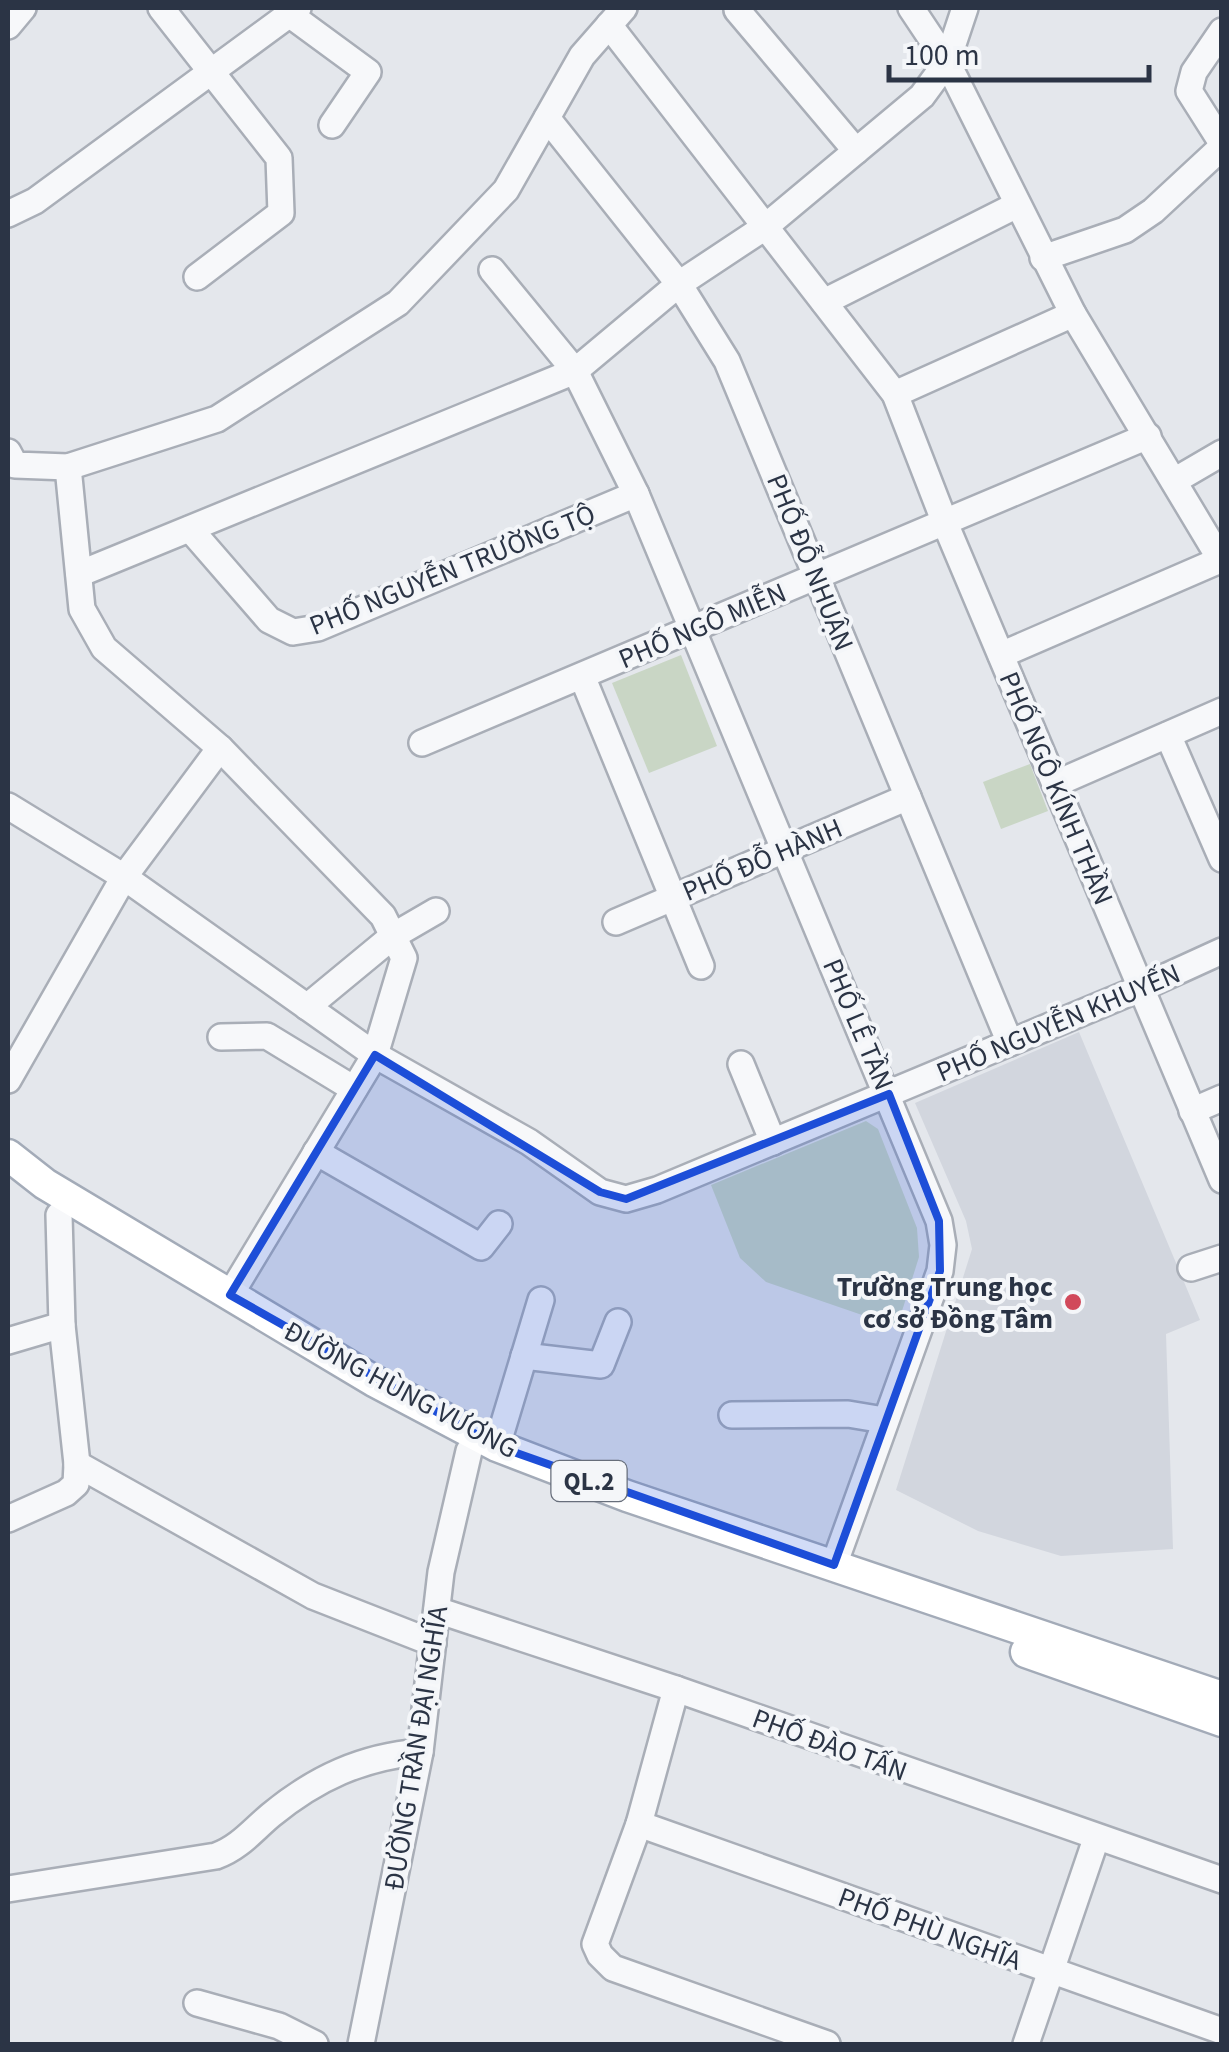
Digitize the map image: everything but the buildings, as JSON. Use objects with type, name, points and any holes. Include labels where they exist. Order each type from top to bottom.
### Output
[{"type":"main road","name":"ĐƯỜNG HÙNG VƯƠNG","points":[[8,1155],[45,1184],[480,1444],[619,1512],[1222,1720]]},
{"type":"main road","name":"ĐƯỜNG HÙNG VƯƠNG","points":[[8,1180],[351,1390],[480,1444],[627,1496],[1222,1697]]},
{"type":"street","points":[[8,26],[23,8]]},
{"type":"street","points":[[161,8],[279,158],[282,213],[197,277]]},
{"type":"street","points":[[911,8],[947,62],[1073,314],[1221,561],[1001,655]]},
{"type":"street","points":[[79,574],[574,371],[678,284],[765,227],[922,96],[947,62],[965,8]]},
{"type":"street","points":[[738,10],[856,151]]},
{"type":"street","points":[[8,214],[35,202],[294,11],[368,72],[332,125]]},
{"type":"street","points":[[8,452],[15,465],[68,467],[217,419],[398,303],[506,190],[582,56],[617,16]]},
{"type":"street","name":"PHỐ NGÔ KÍNH THẦN","points":[[617,16],[765,227],[895,394],[945,522],[1222,1180]]},
{"type":"street","points":[[1043,258],[1125,230],[1153,211],[1222,145],[1188,91],[1194,72],[1222,31]]},
{"type":"street","name":"PHỐ ĐỖ NHUẬN","points":[[547,118],[678,284],[727,361],[1010,1043]]},
{"type":"street","points":[[824,302],[1017,204]]},
{"type":"street","name":"PHỐ LÊ TẦN","points":[[492,270],[574,371],[636,494],[939,1220],[943,1245],[940,1271],[834,1565]]},
{"type":"street","points":[[895,394],[1073,314]]},
{"type":"street","name":"PHỐ NGÔ MIỄN","points":[[422,743],[1148,436]]},
{"type":"street","points":[[1174,481],[1222,453]]},
{"type":"street","points":[[68,467],[82,609],[104,648],[220,748],[383,916],[404,958],[375,1055],[230,1295]]},
{"type":"street","name":"PHỐ NGUYỄN TRƯỜNG TỘ","points":[[190,529],[269,620],[293,632],[318,628],[636,494]]},
{"type":"street","points":[[582,676],[701,966]]},
{"type":"street","points":[[1055,784],[1222,711]]},
{"type":"street","points":[[1168,735],[1222,859]]},
{"type":"street","points":[[8,1080],[124,877],[220,748]]},
{"type":"street","name":"PHỐ ĐỖ HÀNH","points":[[616,922],[908,797]]},
{"type":"street","name":"PHỐ NGUYỄN KHUYẾN","points":[[8,806],[124,877],[375,1055],[529,1142],[600,1192],[626,1199],[773,1142],[1222,951]]},
{"type":"street","points":[[308,1007],[393,936],[436,911]]},
{"type":"street","points":[[221,1037],[267,1036],[354,1089]]},
{"type":"street","points":[[741,1064],[773,1142]]},
{"type":"street","points":[[1192,1111],[1222,1098]]},
{"type":"street","points":[[316,1152],[481,1246],[498,1224]]},
{"type":"street","points":[[8,1519],[66,1494],[76,1484],[62,1325],[59,1214]]},
{"type":"street","points":[[1191,1268],[1222,1258]]},
{"type":"street","name":"ĐƯỜNG TRẦN ĐẠI NGHĨA","points":[[360,2044],[420,1752],[441,1572],[480,1444],[524,1356],[541,1300]]},
{"type":"street","points":[[524,1356],[601,1365],[618,1322]]},
{"type":"street","points":[[8,1341],[62,1325]]},
{"type":"street","points":[[732,1415],[848,1414],[884,1420]]},
{"type":"street","points":[[77,1464],[313,1596],[434,1643]]},
{"type":"street","name":"PHỐ ĐÀO TẤN","points":[[437,1610],[676,1689],[1222,1880]]},
{"type":"street","points":[[676,1689],[639,1824],[595,1944],[613,1968],[827,2044]]},
{"type":"street","points":[[8,1888],[216,1856],[239,1845],[286,1803],[347,1767],[370,1758],[420,1752]]},
{"type":"street","name":"PHỐ PHÙ NGHĨA","points":[[639,1824],[1222,2031]]},
{"type":"street","points":[[1026,2044],[1096,1839]]},
{"type":"street","points":[[197,2003],[279,2026],[315,2044]]},
{"type":"highlighted area","points":[[375,1055],[600,1192],[626,1199],[889,1094],[939,1221],[940,1271],[834,1565],[497,1446],[230,1295]]},
{"type":"shaded area","name":"Trường Trung học cơ sở Đồng Tâm","points":[[1079,1032],[1200,1320],[1166,1334],[1173,1549],[1061,1556],[978,1531],[896,1490],[972,1249],[966,1221],[915,1103]]},
{"type":"green space","points":[[681,655],[717,746],[649,773],[612,683]]},
{"type":"green space","points":[[1030,764],[1048,811],[1001,829],[983,782]]},
{"type":"green space","points":[[866,1121],[878,1129],[917,1228],[919,1257],[897,1327],[766,1282],[740,1258],[711,1185]]},
{"type":"place","name":"Trường Trung học cơ sở Đồng Tâm","points":[[1073,1302]]}]
